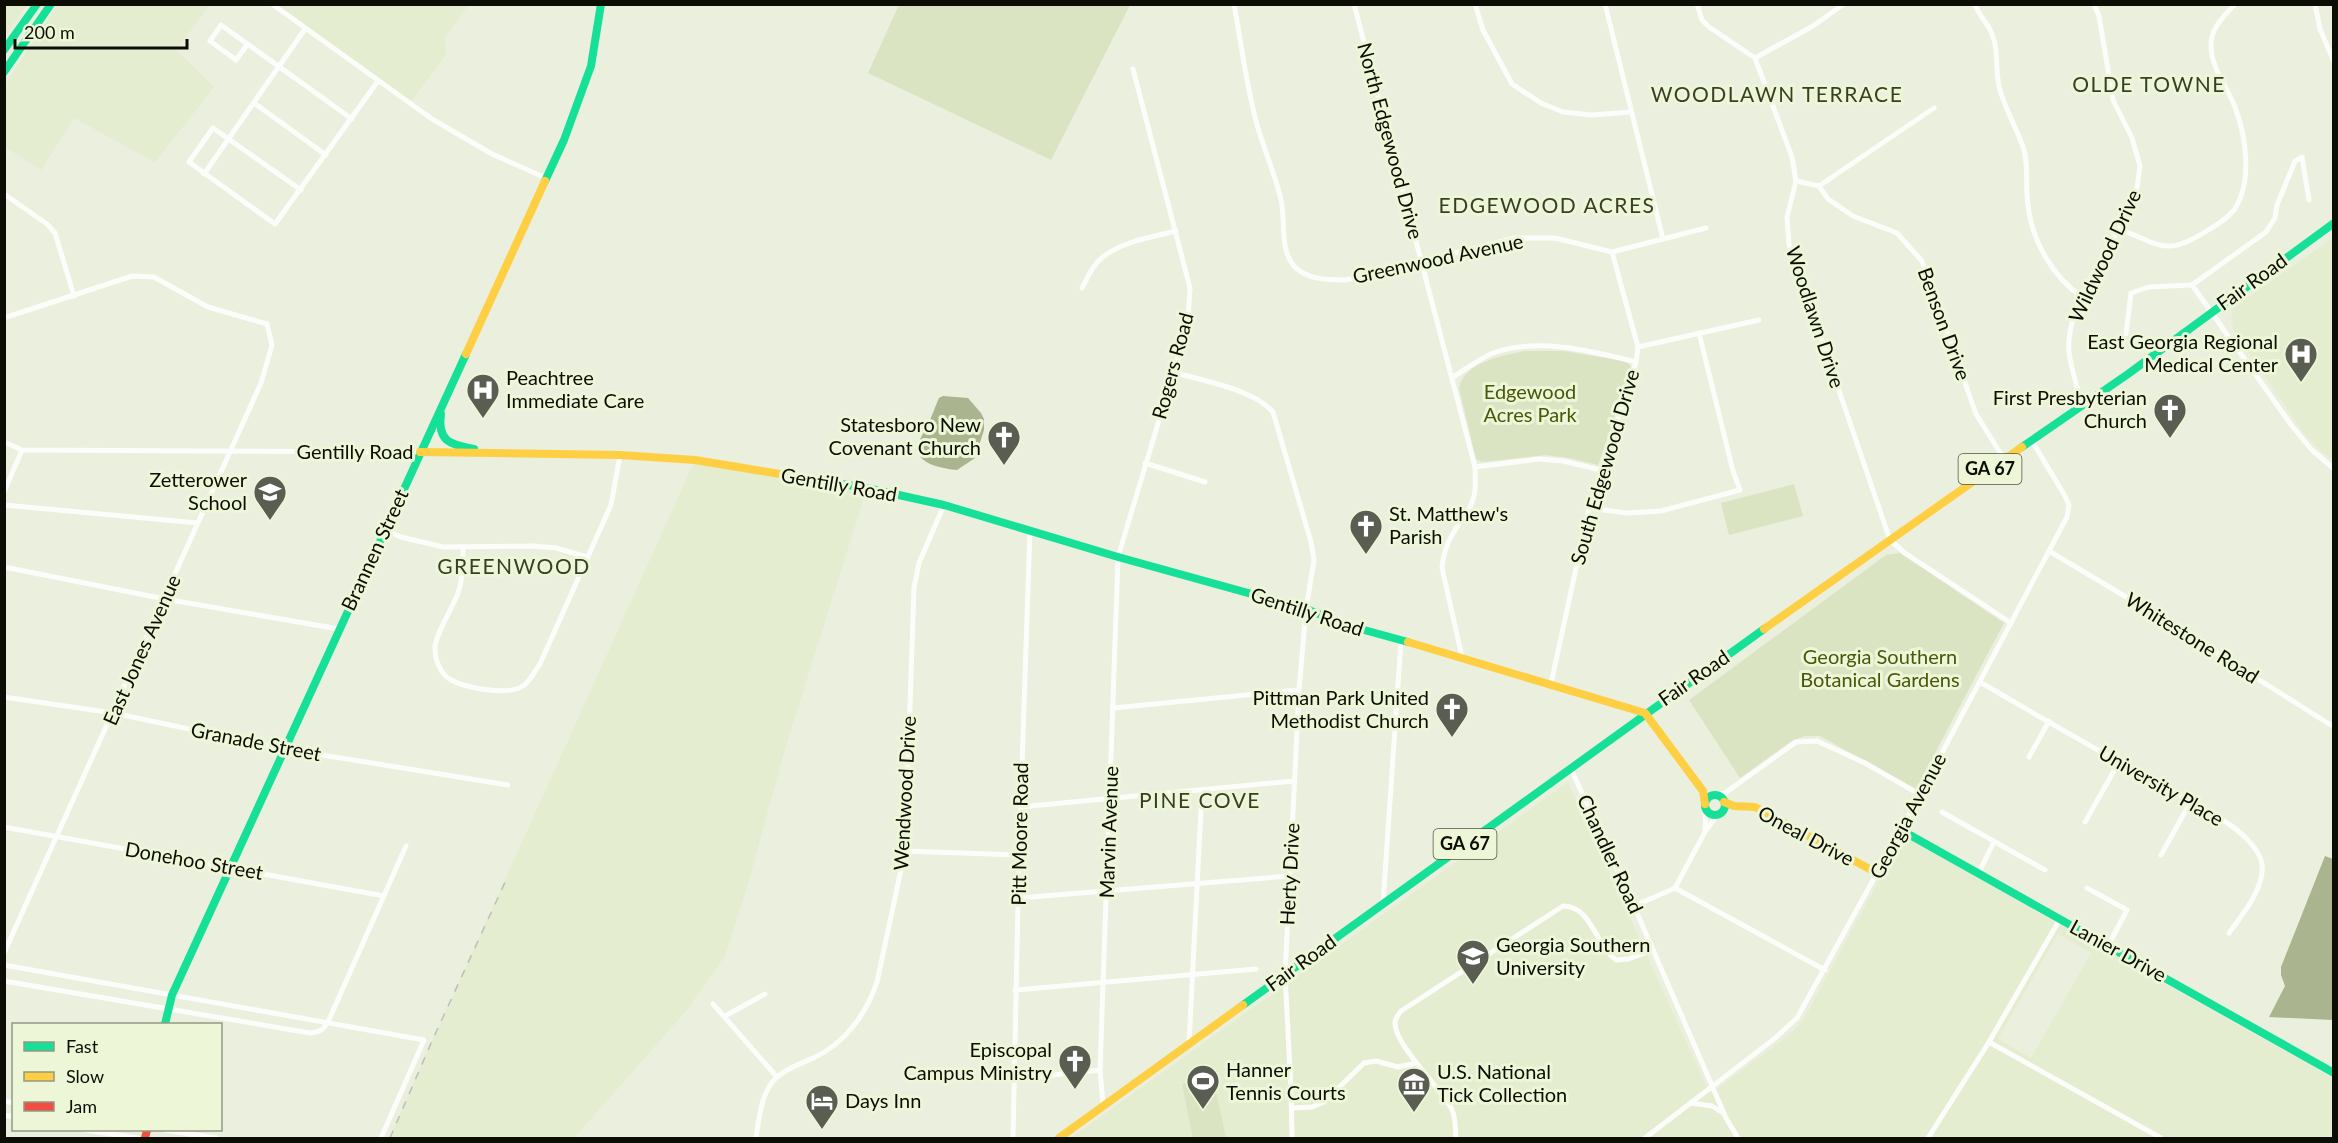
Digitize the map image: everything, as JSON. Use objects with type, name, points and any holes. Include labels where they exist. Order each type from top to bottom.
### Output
[{"type":"street","points":[[4,50],[37,4]]},
{"type":"street","points":[[5,70],[51,4]]},
{"type":"street","points":[[272,4],[378,81],[457,134],[492,154],[546,178]]},
{"type":"street","name":"Brannen Street","points":[[165,1023],[172,995],[564,140],[591,66],[601,4]]},
{"type":"street","name":"Greenwood Avenue","points":[[1234,4],[1256,121],[1282,202],[1285,243],[1294,266],[1310,276],[1325,280],[1346,280],[1422,263],[1515,238],[1555,238],[1612,252],[1706,228]]},
{"type":"street","name":"North Edgewood Drive","points":[[1354,4],[1475,468],[1476,487],[1472,503],[1448,541],[1443,554],[1442,568],[1462,657]]},
{"type":"street","points":[[1475,4],[1483,30],[1512,84],[1541,103],[1563,112],[1592,115],[1631,112]]},
{"type":"street","points":[[1605,4],[1663,239]]},
{"type":"street","points":[[1697,4],[1702,20],[1709,27],[1755,58],[1813,26],[1844,4]]},
{"type":"street","points":[[1975,4],[1992,33],[1998,85],[2024,151],[2028,175],[2028,205],[2035,236],[2049,262],[2071,290],[2082,297]]},
{"type":"street","name":"Wildwood Drive","points":[[2082,405],[2069,352],[2071,324],[2082,297],[2136,195],[2140,166],[2132,138],[2113,100],[2099,16],[2094,4]]},
{"type":"street","points":[[2120,229],[2164,247],[2183,245],[2222,222],[2233,211],[2239,200],[2244,183],[2245,165],[2240,122],[2212,60],[2211,47],[2214,29],[2235,4]]},
{"type":"street","points":[[2315,4],[2320,29],[2334,62]]},
{"type":"street","points":[[247,45],[236,60],[210,41],[221,26],[352,119]]},
{"type":"street","points":[[204,174],[305,29]]},
{"type":"street","name":"Woodlawn Drive","points":[[1755,58],[1792,157],[1796,181],[1787,217],[1789,244],[1890,540]]},
{"type":"street","name":"Rogers Road","points":[[1118,557],[1188,319],[1190,288],[1133,69]]},
{"type":"street","points":[[301,190],[213,128],[189,162],[275,225],[301,190],[352,119],[378,81]]},
{"type":"street","points":[[254,103],[326,155]]},
{"type":"street","points":[[1796,181],[1819,186],[1934,108]]},
{"type":"street","points":[[2126,334],[2130,293],[2149,287],[2192,285],[2266,232],[2275,218],[2277,205],[2295,161],[2302,157],[2309,200]]},
{"type":"street","name":"Benson Drive","points":[[1819,186],[1828,199],[1853,216],[1898,233],[1922,261],[1976,414],[2004,459]]},
{"type":"street","points":[[4,194],[47,224],[55,233],[74,296],[5,318]]},
{"type":"street","name":"Fair Road","points":[[1059,1138],[1645,713],[2128,374],[2334,223]]},
{"type":"street","points":[[1082,288],[1093,268],[1103,257],[1120,247],[1176,231]]},
{"type":"street","name":"South Edgewood Drive","points":[[1551,684],[1589,508],[1636,362],[1638,347],[1612,252]]},
{"type":"street","name":"East Jones Avenue","points":[[4,953],[261,383],[272,345],[267,324],[208,307],[154,277],[132,276],[74,296]]},
{"type":"street","points":[[2192,285],[2292,426],[2311,449],[2334,469]]},
{"type":"street","points":[[1638,347],[1759,320]]},
{"type":"street","points":[[1589,508],[1627,513],[1661,511],[1740,490],[1733,471],[1699,333]]},
{"type":"street","points":[[1453,377],[1482,358],[1513,348],[1567,348],[1636,362]]},
{"type":"street","name":"Herty Drive","points":[[1173,372],[1252,396],[1267,404],[1273,412],[1311,542],[1314,560],[1306,609],[1299,690],[1285,975],[1292,1138]]},
{"type":"street","points":[[445,397],[439,424],[441,435],[447,442],[460,447],[519,454]]},
{"type":"street","name":"Georgia Avenue","points":[[1645,1138],[1774,1039],[1797,1018],[1825,970],[2067,517],[2069,505],[2032,441]]},
{"type":"street","name":"Gentilly Road","points":[[4,442],[22,450],[620,455],[695,460],[867,488],[944,505],[1030,529],[1118,557],[1306,609],[1346,625],[1462,657],[1645,713]]},
{"type":"street","points":[[4,492],[22,450]]},
{"type":"street","points":[[463,547],[462,579],[435,646],[437,662],[449,679],[494,690],[510,690],[523,686],[533,675],[611,505],[620,455]]},
{"type":"street","points":[[1475,468],[1539,459],[1563,461],[1601,470]]},
{"type":"street","points":[[1145,463],[1205,482]]},
{"type":"street","points":[[4,505],[198,523]]},
{"type":"street","name":"Wendwood Drive","points":[[777,1077],[795,1065],[830,1049],[852,1027],[870,1002],[889,934],[905,851],[914,588],[919,563],[944,505]]},
{"type":"street","name":"Pitt Moore Road","points":[[1013,1138],[1020,807],[1030,529]]},
{"type":"street","points":[[385,530],[423,543],[463,547],[534,546],[556,548],[587,557]]},
{"type":"street","points":[[1890,540],[1905,553],[2011,623]]},
{"type":"street","name":"Whitestone Road","points":[[2049,551],[2153,613],[2334,727]]},
{"type":"street","name":"Marvin Avenue","points":[[1103,1107],[1100,1070],[1118,557]]},
{"type":"street","points":[[4,567],[165,599],[339,629]]},
{"type":"street","points":[[1383,904],[1401,641]]},
{"type":"street","name":"University Place","points":[[1980,682],[2191,801],[2228,823],[2244,836],[2262,862],[2262,876],[2240,919],[2229,933]]},
{"type":"street","points":[[1113,708],[1299,690]]},
{"type":"street","name":"Granade Street","points":[[4,697],[113,713],[285,749],[508,785]]},
{"type":"street","points":[[1645,713],[1703,790],[1713,796],[1724,798],[1797,742],[1807,741],[1817,741],[1919,794]]},
{"type":"street","points":[[2029,757],[2049,721]]},
{"type":"street","points":[[2085,822],[2119,762]]},
{"type":"street","name":"Chandler Road","points":[[1570,767],[1634,906],[1725,1115],[1738,1138]]},
{"type":"street","points":[[1020,807],[1294,781]]},
{"type":"street","points":[[1189,1043],[1202,790]]},
{"type":"street","points":[[1703,790],[1706,807],[1705,832]]},
{"type":"street","points":[[1706,807],[1713,796]]},
{"type":"street","points":[[1634,906],[1675,888],[1705,832],[1725,807],[1724,798]]},
{"type":"street","name":"Oneal Drive","points":[[1724,798],[1734,806]]},
{"type":"street","points":[[2161,855],[2191,801]]},
{"type":"street","name":"Oneal Drive","points":[[1720,814],[1734,806],[1755,807],[1877,873]]},
{"type":"street","points":[[1706,807],[1711,814],[1720,814]]},
{"type":"street","points":[[1942,812],[2045,870]]},
{"type":"street","name":"Donehoo Street","points":[[4,827],[231,866],[384,896]]},
{"type":"street","name":"Lanier Drive","points":[[1901,830],[2334,1073]]},
{"type":"street","points":[[1978,874],[1994,842]]},
{"type":"street","points":[[4,981],[310,1033],[323,1030],[406,846]]},
{"type":"street","points":[[905,851],[1019,855]]},
{"type":"street","points":[[1019,898],[1289,876]]},
{"type":"street","points":[[1675,888],[1825,970]]},
{"type":"street","points":[[2087,888],[2127,910],[2108,946]]},
{"type":"street","points":[[1456,1138],[1453,1112],[1443,1095],[1416,1063],[1395,1030],[1396,1017],[1401,1011],[1563,906],[1571,906],[1581,911],[1603,945],[1616,960],[1628,959],[1653,950]]},
{"type":"street","points":[[1928,1138],[1989,1042],[2060,919]]},
{"type":"street","points":[[4,965],[424,1040],[381,1138]]},
{"type":"street","points":[[1015,990],[1256,969]]},
{"type":"street","points":[[725,1016],[765,993]]},
{"type":"street","points":[[713,1004],[777,1077],[764,1100],[756,1138]]},
{"type":"street","points":[[1989,1042],[2161,1138]]},
{"type":"street","points":[[1292,1107],[1312,1107],[1324,1102],[1364,1063],[1376,1061],[1398,1067],[1416,1063]]},
{"type":"street","points":[[1014,1079],[1100,1070]]},
{"type":"street","points":[[1691,1103],[1712,1106],[1725,1115]]},
{"type":"street","points":[[92,1131],[138,1138]]},
{"type":"street","points":[[171,1131],[216,1138]]},
{"type":"shaded area","points":[[58,4],[210,5],[176,50],[214,87],[155,162],[74,118],[41,170],[5,147],[5,84]]},
{"type":"shaded area","points":[[4,5],[27,5],[5,37]]},
{"type":"shaded area","points":[[272,5],[468,5],[445,37],[446,55],[410,103]]},
{"type":"shaded area","name":"East Georgia Regional Medical Center","points":[[2333,238],[2333,459],[2322,452],[2305,435],[2234,331],[2231,319],[2233,308]]},
{"type":"shaded area","points":[[943,396],[968,398],[984,419],[984,430],[975,458],[957,470],[925,461],[918,452],[920,440],[939,398]]},
{"type":"shaded area","points":[[695,460],[867,488],[785,749],[748,884],[725,956],[686,1011],[574,1138],[390,1138],[432,1041]]},
{"type":"shaded area","name":"Georgia Southern University","points":[[1568,782],[1710,1094],[1780,1042],[1805,1017],[1903,836],[2334,1079],[2333,1138],[1071,1138]],"holes":[[[2058,934],[2091,953],[2031,1058],[1998,1039]]]},
{"type":"shaded area","points":[[2325,856],[2333,859],[2333,1020],[2269,1017],[2285,986],[2281,967]]},
{"type":"green space","points":[[899,4],[1130,5],[1051,160],[868,73]]},
{"type":"green space","name":"Edgewood Acres Park","points":[[1524,351],[1563,351],[1625,361],[1630,365],[1631,370],[1598,465],[1546,455],[1482,462],[1476,459],[1459,388],[1462,379],[1476,366],[1505,355]]},
{"type":"green space","points":[[1794,484],[1803,516],[1729,535],[1721,503]]},
{"type":"green space","name":"Georgia Southern Botanical Gardens","points":[[1900,553],[2004,623],[1916,789],[1820,736],[1805,736],[1793,740],[1740,778],[1689,700],[1886,555]]},
{"type":"green space","name":"Hanner Tennis Courts","points":[[1213,1078],[1226,1138],[1193,1138],[1182,1084]]},
{"type":"railway","points":[[390,1138],[507,878]]},
{"type":"traffic: fast","points":[[4,50],[37,4]]},
{"type":"traffic: fast","points":[[4,72],[51,4]]},
{"type":"traffic: fast","points":[[545,181],[564,140],[591,66],[601,4]]},
{"type":"traffic: fast","points":[[2022,447],[2128,374],[2334,223]]},
{"type":"traffic: fast","points":[[165,1023],[172,995],[466,354]]},
{"type":"traffic: fast","points":[[441,414],[440,423],[443,436],[458,446],[474,449]]},
{"type":"traffic: fast","points":[[798,477],[867,488],[944,505],[1118,557],[1306,609],[1346,625],[1408,642]]},
{"type":"traffic: fast","points":[[1243,1005],[1764,629]]},
{"type":"traffic: fast","points":[[1715,795],[1722,798],[1725,805],[1722,812],[1715,815],[1708,812],[1705,805],[1708,798],[1715,795]]},
{"type":"traffic: fast","points":[[1899,833],[1901,830],[2334,1073]]},
{"type":"traffic: slow","points":[[466,354],[545,181]]},
{"type":"traffic: slow","points":[[1764,629],[2022,447]]},
{"type":"traffic: slow","points":[[420,452],[620,455],[695,460],[798,477]]},
{"type":"traffic: slow","points":[[1408,642],[1645,713],[1703,791],[1705,804]]},
{"type":"traffic: slow","points":[[1724,802],[1734,806],[1755,807],[1877,873],[1899,833]]},
{"type":"traffic: slow","points":[[1059,1138],[1243,1005]]},
{"type":"traffic: jam","points":[[145,1138],[147,1131]]},
{"type":"place","name":"East Georgia Regional Medical Center","points":[[2301,383]]},
{"type":"place","name":"Peachtree Immediate Care","points":[[483,419]]},
{"type":"place","name":"First Presbyterian Church","points":[[2170,439]]},
{"type":"place","name":"Statesboro New Covenant Church","points":[[1004,466]]},
{"type":"place","name":"Zetterower School","points":[[270,521]]},
{"type":"place","name":"St. Matthew's Parish","points":[[1366,555]]},
{"type":"place","name":"Pittman Park United Methodist Church","points":[[1452,738]]},
{"type":"place","name":"Georgia Southern University","points":[[1473,985]]},
{"type":"place","name":"Episcopal Campus Ministry","points":[[1075,1090]]},
{"type":"place","name":"Hanner Tennis Courts","points":[[1203,1110]]},
{"type":"place","name":"U.S. National Tick Collection","points":[[1414,1113]]},
{"type":"place","name":"Days Inn","points":[[822,1130]]},
{"type":"district","name":"OLDE TOWNE","points":[[2149,85]]},
{"type":"district","name":"WOODLAWN TERRACE","points":[[1777,95]]},
{"type":"district","name":"EDGEWOOD ACRES","points":[[1547,206]]},
{"type":"district","name":"GREENWOOD","points":[[514,567]]},
{"type":"district","name":"PINE COVE","points":[[1200,801]]}]
